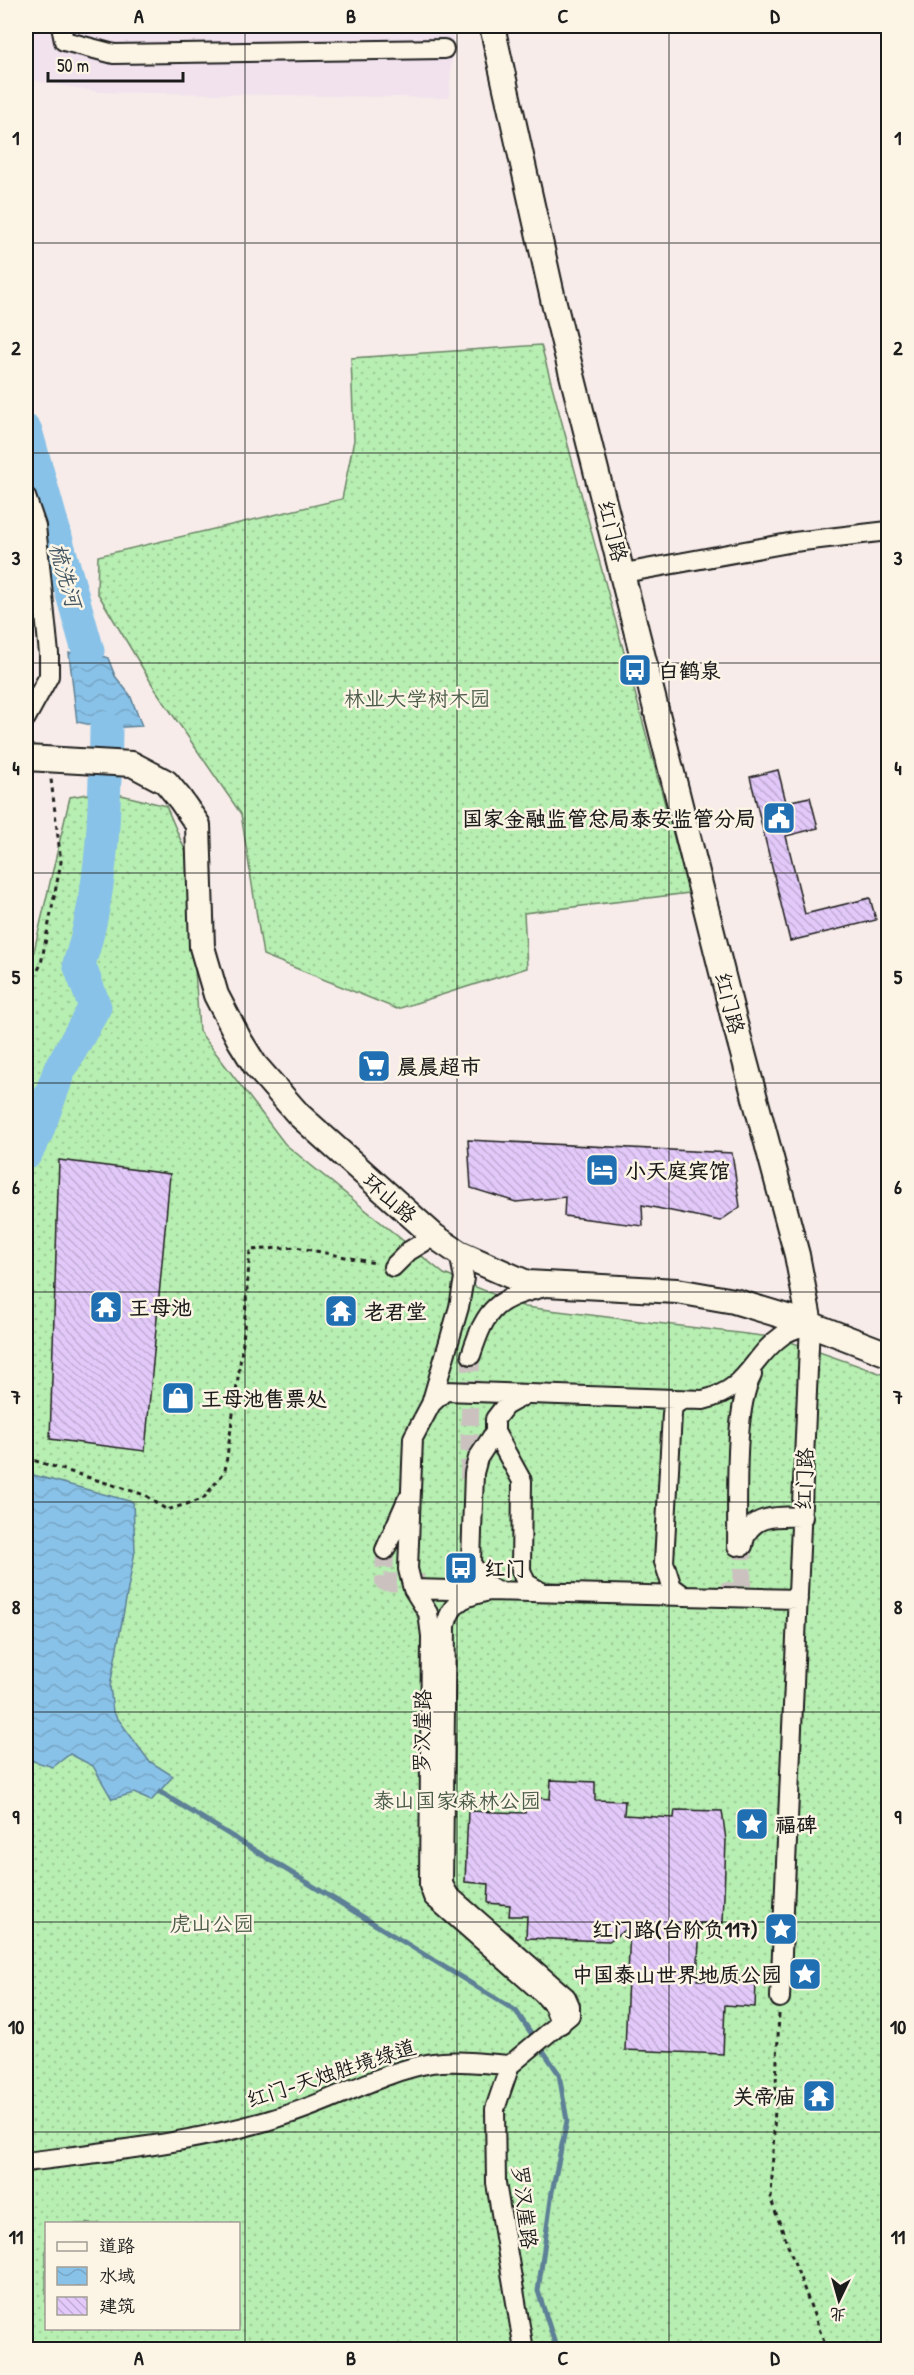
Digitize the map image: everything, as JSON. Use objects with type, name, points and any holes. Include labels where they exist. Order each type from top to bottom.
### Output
[{"type":"main road","name":"红门路","points":[[492,26],[553,299],[624,573],[734,1020],[797,1255],[810,1324]]},
{"type":"main road","name":"环山路","points":[[37,759],[132,764],[166,782],[198,825],[202,947],[216,995],[255,1065],[299,1115],[434,1236],[459,1253],[527,1283],[677,1291],[734,1301],[810,1324],[888,1354]]},
{"type":"street","points":[[61,26],[64,42],[114,54],[444,49]]},
{"type":"street","points":[[26,497],[36,526],[50,654],[49,676],[26,718]]},
{"type":"street","points":[[624,573],[794,542],[888,531]]},
{"type":"street","points":[[393,1267],[409,1251],[434,1236]]},
{"type":"street","points":[[385,1550],[404,1512],[411,1487],[413,1438],[431,1404],[459,1307],[464,1278],[459,1253]]},
{"type":"street","points":[[471,1355],[489,1314],[501,1300],[555,1285]]},
{"type":"street","points":[[431,1404],[445,1391],[682,1400],[718,1396],[734,1388],[784,1334],[810,1324]]},
{"type":"street","name":"红门路","points":[[780,1998],[810,1324]]},
{"type":"street","points":[[759,1362],[747,1385],[743,1400],[740,1546],[747,1530],[755,1522],[765,1518],[803,1517]]},
{"type":"street","points":[[524,1395],[505,1406],[495,1419],[495,1432],[522,1481],[521,1570],[526,1583],[538,1590]]},
{"type":"street","points":[[682,1400],[673,1406],[672,1413],[664,1563],[672,1587],[683,1595]]},
{"type":"street","points":[[494,1590],[481,1582],[471,1562],[474,1473],[478,1458],[495,1432]]},
{"type":"street","name":"罗汉崖路","points":[[411,1487],[408,1569],[414,1589],[428,1613],[431,1636],[429,1886],[433,1897],[542,1993],[553,2005],[561,2024],[570,2016],[570,2006],[566,1997],[449,1896],[443,1884],[446,1625],[449,1612],[462,1597],[494,1590]]},
{"type":"street","points":[[414,1589],[538,1590],[798,1599]]},
{"type":"street","points":[[510,2065],[561,2024]]},
{"type":"street","name":"红门-天烛胜境绿道","points":[[26,2162],[237,2128],[286,2115],[403,2070],[435,2063],[479,2061],[510,2065]]},
{"type":"street","name":"罗汉崖路","points":[[510,2065],[495,2109],[496,2182],[524,2349]]},
{"type":"path","points":[[26,994],[41,964],[61,862],[37,759]]},
{"type":"path","points":[[26,1458],[145,1495],[166,1510],[203,1499],[225,1471],[243,1342],[250,1250],[296,1247],[393,1267]]},
{"type":"path","points":[[780,1998],[771,2200],[828,2349]]},
{"type":"path","points":[[883,2349],[888,2347]]},
{"type":"shaded area","points":[[26,26],[454,26],[449,98],[99,92],[26,79]]},
{"type":"green space","name":"林业大学树木园","points":[[541,345],[689,893],[524,913],[527,968],[397,1009],[263,955],[241,814],[155,689],[97,592],[98,556],[342,499],[354,440],[351,358]]},
{"type":"green space","name":"泰山国家森林公园","points":[[105,791],[166,806],[188,857],[199,1031],[285,1144],[444,1274],[525,1307],[779,1338],[888,1376],[888,2349],[26,2349],[26,985],[70,797]]},
{"type":"water","points":[[88,651],[108,658],[115,676],[130,695],[142,726],[106,728],[77,722],[69,653]]},
{"type":"water","points":[[26,1473],[133,1502],[135,1551],[110,1686],[113,1712],[149,1761],[173,1776],[151,1801],[134,1793],[112,1799],[93,1766],[70,1754],[53,1767],[26,1759]]},
{"type":"building","points":[[778,770],[786,802],[810,797],[818,828],[786,836],[805,914],[870,898],[876,920],[790,941],[750,777]]},
{"type":"building","name":"小天庭宾馆","points":[[468,1140],[732,1153],[740,1207],[720,1221],[642,1205],[643,1226],[564,1216],[565,1197],[516,1202],[471,1188]]},
{"type":"building","name":"王母池","points":[[59,1160],[170,1174],[145,1451],[50,1439]]},
{"type":"building","points":[[551,1780],[595,1782],[595,1800],[625,1801],[624,1815],[674,1818],[675,1810],[722,1811],[726,1840],[723,1923],[700,1923],[697,1980],[756,1982],[755,2007],[725,2005],[723,2054],[625,2050],[630,1927],[609,1941],[526,1938],[527,1916],[509,1916],[510,1905],[488,1903],[489,1884],[465,1882],[468,1811],[525,1813],[526,1797],[550,1799]]},
{"type":"waterway","name":"梳洗河","points":[[26,431],[88,651]]},
{"type":"waterway","points":[[26,1153],[36,1135],[60,1069],[95,1007],[79,964],[94,906],[102,847],[106,728]]},
{"type":"waterway","points":[[160,1792],[516,2011],[559,2074],[567,2121],[552,2192],[538,2291],[557,2350]]},
{"type":"tunnel","points":[[469,1479],[471,1355]]},
{"type":"tunnel","points":[[721,1591],[742,1592],[743,1546]]},
{"type":"tunnel","points":[[385,1550],[384,1582],[427,1584]]},
{"type":"place","name":"白鹤泉","points":[[635,670]]},
{"type":"place","name":"国家金融监管总局泰安监管分局","points":[[779,818]]},
{"type":"place","name":"晨晨超市","points":[[374,1066]]},
{"type":"place","name":"小天庭宾馆","points":[[602,1170]]},
{"type":"place","name":"王母池","points":[[106,1307]]},
{"type":"place","name":"老君堂","points":[[341,1311]]},
{"type":"place","name":"王母池售票处","points":[[178,1398]]},
{"type":"place","name":"红门","points":[[461,1568]]},
{"type":"place","name":"福碑","points":[[752,1824]]},
{"type":"place","name":"红门路(台阶负117)","points":[[781,1929]]},
{"type":"place","name":"中国泰山世界地质公园","points":[[805,1974]]},
{"type":"place","name":"关帝庙","points":[[819,2096]]},
{"type":"park label","name":"虎山公园","points":[[212,1923]]}]
